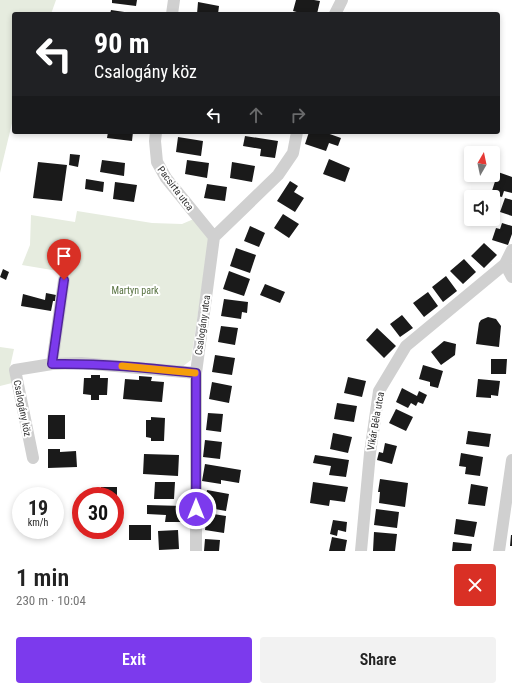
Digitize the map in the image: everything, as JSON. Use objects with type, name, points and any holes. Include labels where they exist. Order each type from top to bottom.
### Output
[{"type":"street","points":[[172,12],[174,0]]},
{"type":"street","points":[[336,12],[342,0]]},
{"type":"street","name":"Pacsirta utca","points":[[156,134],[157,162],[166,178],[214,237]]},
{"type":"street","points":[[214,237],[278,175],[293,153],[297,134]]},
{"type":"street","name":"Csalogány utca","points":[[196,551],[196,373],[214,237]]},
{"type":"street","name":"Vikár Béla utca","points":[[361,551],[370,453],[379,391],[406,346],[505,264],[512,250]]},
{"type":"street","points":[[505,264],[512,277]]},
{"type":"street","points":[[52,364],[64,280]]},
{"type":"street","name":"Csalogány köz","points":[[33,458],[15,370],[52,364],[82,363],[196,373]]},
{"type":"street","points":[[499,551],[512,460]]},
{"type":"green space","points":[[0,0],[56,0],[52,12],[12,12],[12,123],[0,173]]},
{"type":"green space","name":"Martyn park","points":[[77,211],[152,223],[182,224],[196,218],[209,239],[191,360],[182,367],[56,358],[70,273],[22,265],[30,245],[31,215],[75,222]]},
{"type":"green space","points":[[0,347],[14,349],[10,367],[12,383],[0,386]]},
{"type":"building","points":[[112,0],[137,0],[136,6],[112,3]]},
{"type":"building","points":[[296,0],[320,1],[317,12],[293,11]]},
{"type":"building","points":[[198,2],[219,6],[218,12],[197,12]]},
{"type":"building","points":[[111,10],[124,12],[110,12]]},
{"type":"building","points":[[108,134],[133,134],[132,141],[107,138]]},
{"type":"building","points":[[308,134],[330,134],[341,138],[338,146],[329,143],[326,151],[305,144]]},
{"type":"building","points":[[245,136],[278,141],[275,158],[260,156],[261,149],[243,146]]},
{"type":"building","points":[[178,137],[203,141],[201,156],[176,152]]},
{"type":"building","points":[[70,154],[80,155],[78,167],[69,165]]},
{"type":"building","points":[[329,159],[350,168],[345,182],[323,174]]},
{"type":"building","points":[[102,160],[125,163],[124,176],[100,172]]},
{"type":"building","points":[[187,160],[209,163],[207,178],[185,174]]},
{"type":"building","points":[[38,162],[67,165],[62,201],[33,198]]},
{"type":"building","points":[[232,162],[255,166],[252,182],[230,178]]},
{"type":"building","points":[[500,173],[512,177],[512,193],[504,191],[502,197],[500,196],[500,190],[492,190],[495,182],[500,182]]},
{"type":"building","points":[[86,179],[104,182],[103,192],[85,189]]},
{"type":"building","points":[[290,181],[298,186],[294,192],[304,198],[295,212],[277,201]]},
{"type":"building","points":[[115,182],[137,185],[134,202],[113,199]]},
{"type":"building","points":[[207,184],[227,187],[225,201],[204,198]]},
{"type":"building","points":[[505,198],[512,200],[512,216],[500,212]]},
{"type":"building","points":[[283,214],[299,224],[289,238],[274,228]]},
{"type":"building","points":[[502,223],[512,226],[512,234],[508,245],[492,240],[496,228],[500,229]]},
{"type":"building","points":[[250,226],[265,233],[259,247],[244,241]]},
{"type":"building","points":[[484,243],[497,255],[484,268],[471,256]]},
{"type":"building","points":[[236,248],[256,255],[250,273],[230,266]]},
{"type":"building","points":[[464,259],[476,272],[463,284],[450,271]]},
{"type":"building","points":[[3,269],[9,272],[6,280],[0,277]]},
{"type":"building","points":[[229,271],[250,279],[244,296],[223,289]]},
{"type":"building","points":[[446,276],[457,291],[443,302],[432,287]]},
{"type":"building","points":[[265,284],[285,292],[280,303],[260,295]]},
{"type":"building","points":[[428,292],[438,306],[424,317],[413,303]]},
{"type":"building","points":[[46,293],[56,295],[51,311],[21,306],[23,294],[45,300]]},
{"type":"building","points":[[224,299],[248,302],[247,313],[242,312],[241,319],[221,316]]},
{"type":"building","points":[[402,315],[413,328],[400,337],[390,324]]},
{"type":"building","points":[[488,317],[496,319],[501,326],[499,347],[476,344],[479,323],[481,320]]},
{"type":"building","points":[[221,326],[238,328],[235,345],[218,342]]},
{"type":"building","points":[[377,328],[396,346],[384,358],[366,340]]},
{"type":"building","points":[[444,341],[456,344],[455,355],[441,365],[431,352]]},
{"type":"building","points":[[215,355],[235,358],[232,375],[212,372]]},
{"type":"building","points":[[491,359],[507,359],[506,374],[491,374]]},
{"type":"building","points":[[423,365],[443,371],[438,388],[430,386],[430,382],[419,379]]},
{"type":"building","points":[[91,375],[100,375],[100,378],[108,378],[107,395],[99,395],[99,400],[91,400],[91,395],[83,394],[84,378],[91,378]]},
{"type":"building","points":[[139,376],[152,377],[151,381],[164,382],[162,402],[123,399],[125,379],[139,380]]},
{"type":"building","points":[[348,377],[366,381],[362,397],[344,393]]},
{"type":"building","points":[[478,379],[500,381],[498,396],[491,395],[491,398],[476,397]]},
{"type":"building","points":[[212,382],[232,386],[229,403],[209,399]]},
{"type":"building","points":[[402,388],[417,396],[419,391],[427,395],[423,404],[418,402],[416,406],[411,403],[408,408],[396,402]]},
{"type":"building","points":[[337,403],[357,406],[354,422],[334,419]]},
{"type":"building","points":[[396,409],[413,417],[406,431],[389,423]]},
{"type":"building","points":[[208,413],[223,414],[221,432],[206,430]]},
{"type":"building","points":[[48,415],[65,415],[65,439],[48,439]]},
{"type":"building","points":[[151,417],[165,418],[164,441],[151,441],[151,438],[146,437],[146,420],[151,420]]},
{"type":"building","points":[[468,431],[491,434],[489,447],[466,444]]},
{"type":"building","points":[[333,433],[352,437],[348,453],[330,449]]},
{"type":"building","points":[[205,440],[222,442],[220,459],[203,457]]},
{"type":"building","points":[[385,443],[397,446],[392,464],[377,460],[379,452],[383,453]]},
{"type":"building","points":[[48,449],[60,449],[60,452],[76,451],[77,467],[48,468]]},
{"type":"building","points":[[461,453],[483,457],[480,476],[465,474],[466,467],[459,466]]},
{"type":"building","points":[[144,454],[179,455],[178,476],[143,474]]},
{"type":"building","points":[[315,455],[349,460],[346,477],[329,475],[331,466],[313,463]]},
{"type":"building","points":[[205,464],[241,470],[239,483],[221,480],[221,484],[202,481]]},
{"type":"building","points":[[380,479],[408,483],[405,507],[379,503],[380,492],[378,492]]},
{"type":"building","points":[[155,482],[175,482],[174,499],[154,499]]},
{"type":"building","points":[[313,482],[348,487],[345,502],[330,500],[329,506],[310,503]]},
{"type":"building","points":[[471,484],[488,487],[485,506],[468,504]]},
{"type":"building","points":[[207,490],[229,494],[226,511],[204,507]]},
{"type":"building","points":[[147,505],[183,506],[183,522],[165,522],[166,515],[147,514]]},
{"type":"building","points":[[376,509],[399,512],[397,528],[374,525]]},
{"type":"building","points":[[207,513],[226,516],[224,533],[205,530]]},
{"type":"building","points":[[456,519],[477,522],[474,537],[454,534]]},
{"type":"building","points":[[333,520],[347,522],[346,532],[338,530],[337,536],[330,534]]},
{"type":"building","points":[[129,525],[151,525],[151,540],[129,540]]},
{"type":"building","points":[[178,530],[179,549],[159,550],[158,531]]},
{"type":"building","points":[[374,532],[397,534],[395,551],[373,551]]},
{"type":"building","points":[[511,535],[512,546],[510,546]]},
{"type":"building","points":[[332,537],[347,540],[345,551],[329,551]]},
{"type":"building","points":[[205,539],[220,540],[219,551],[204,551]]},
{"type":"building","points":[[453,542],[472,544],[471,551],[452,551]]},
{"type":"slow traffic","points":[[122,366],[195,373]]},
{"type":"route","points":[[64,280],[52,364],[82,363],[196,373],[196,509]]}]
